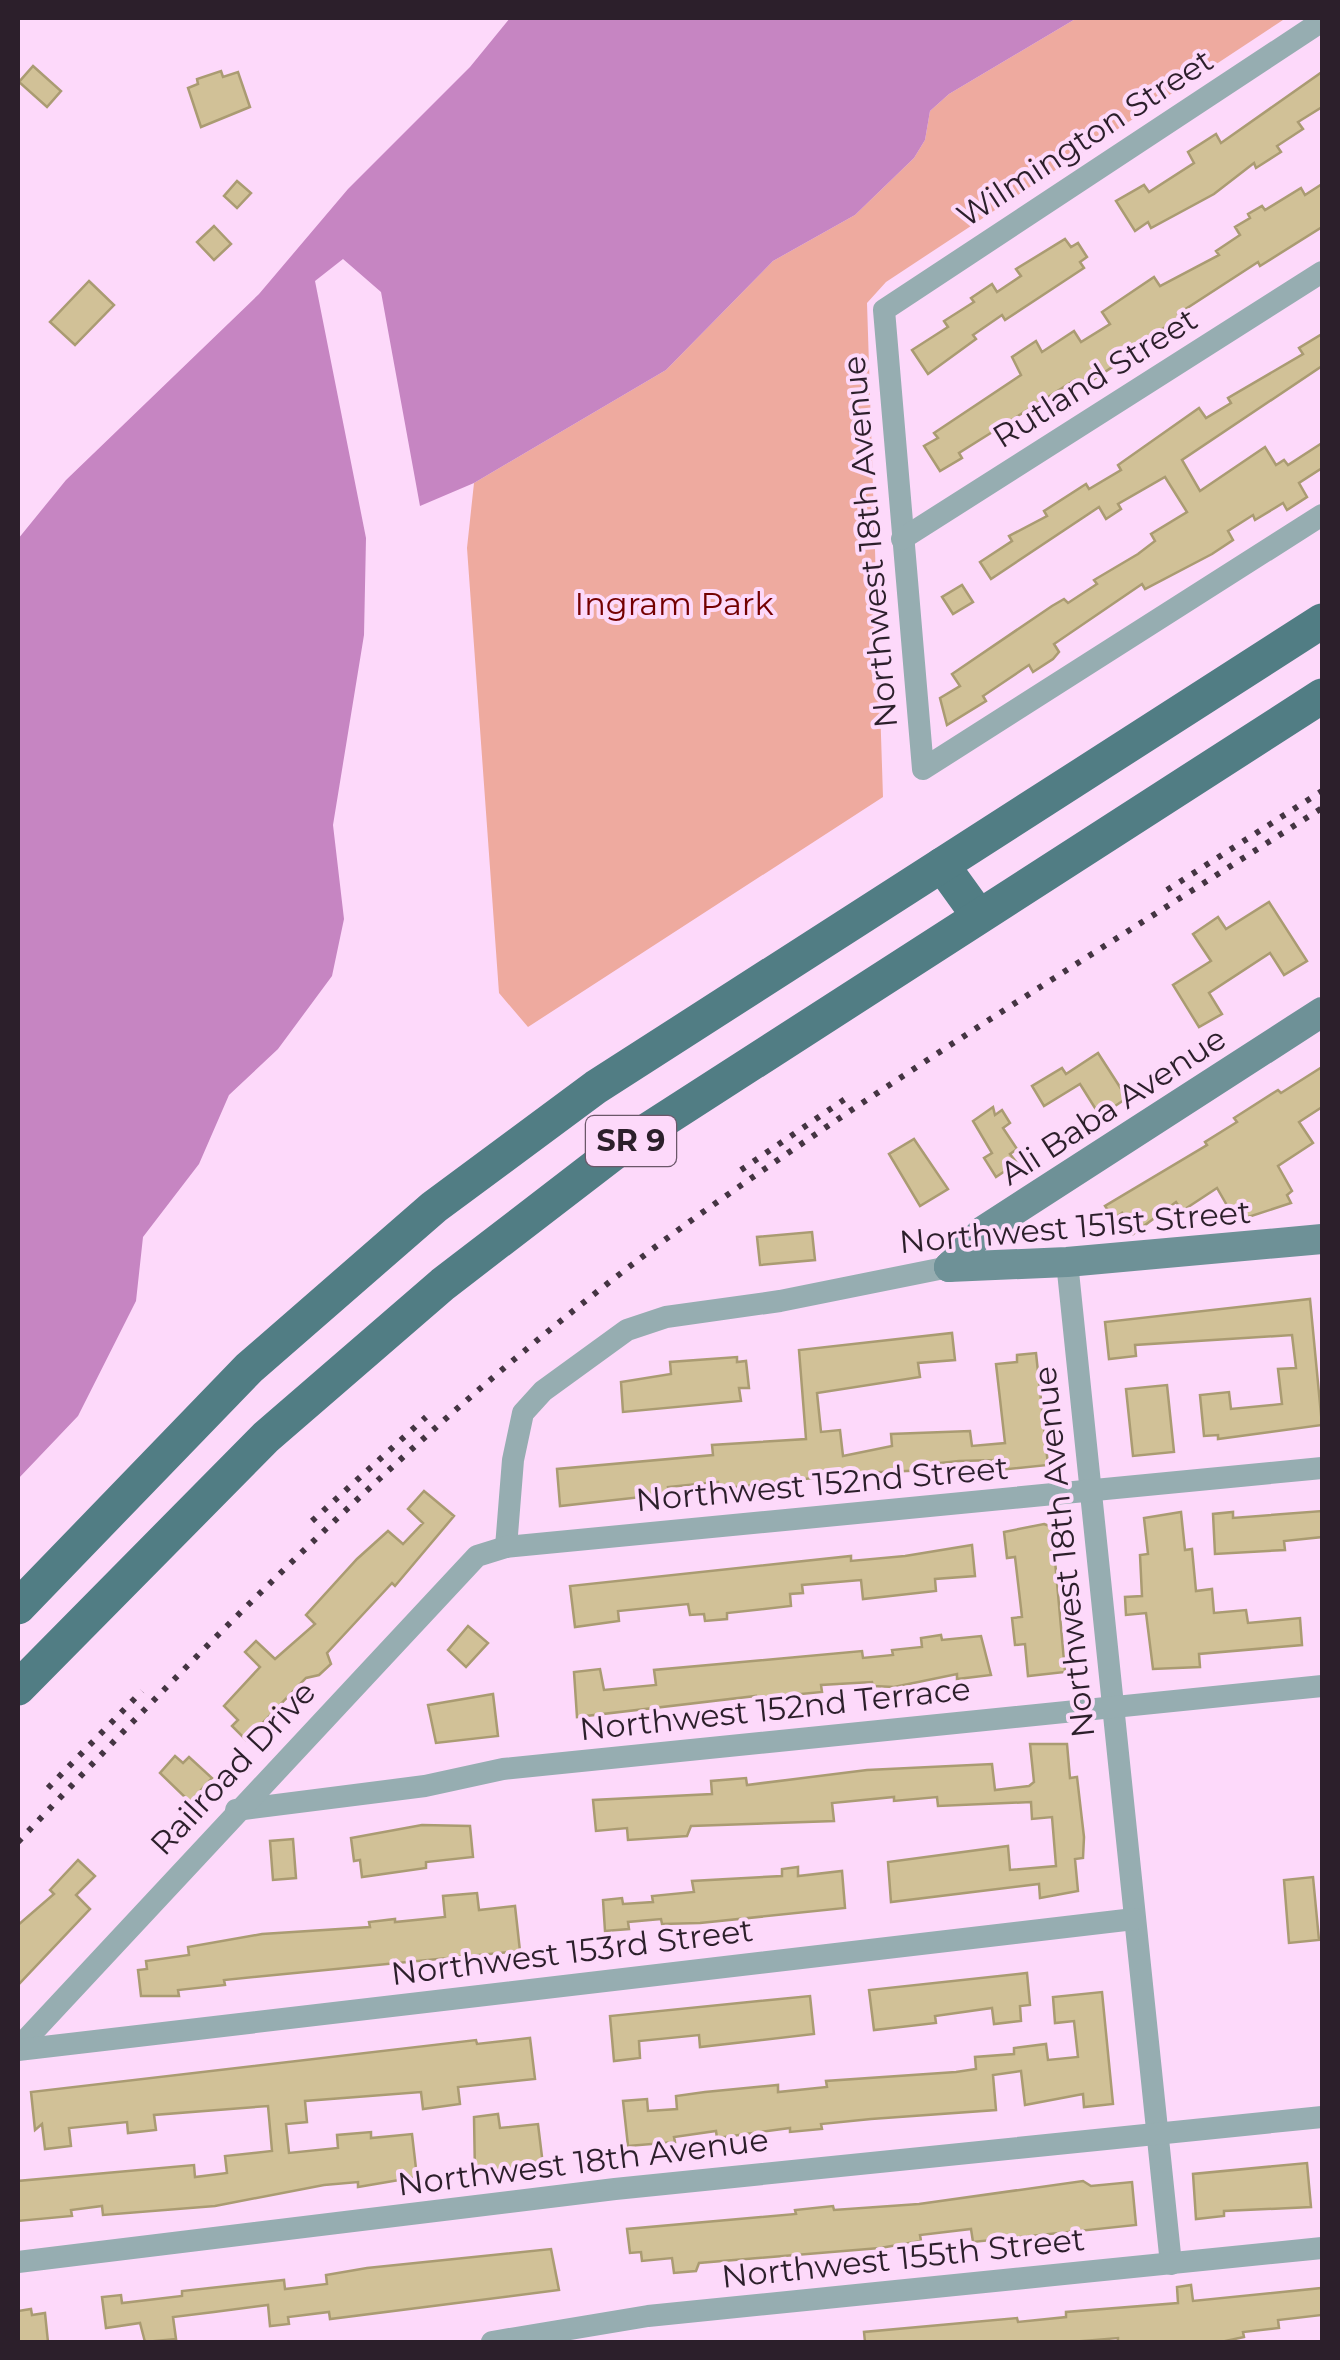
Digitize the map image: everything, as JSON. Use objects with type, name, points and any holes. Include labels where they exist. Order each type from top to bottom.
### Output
[{"type":"main road","name":"SR 9","points":[[18,1607],[250,1368],[434,1207],[596,1086],[1322,621]]},
{"type":"main road","name":"SR 9","points":[[18,1688],[266,1437],[443,1284],[620,1148],[1322,696]]},
{"type":"main road","points":[[942,865],[978,915]]},
{"type":"street","name":"Wilmington Street","points":[[884,310],[1322,21]]},
{"type":"street","name":"Rutland Street","points":[[902,539],[1322,272]]},
{"type":"street","name":"Northwest 18th Avenue","points":[[884,310],[923,769],[1322,515]]},
{"type":"street","name":"Ali Baba Avenue","points":[[949,1267],[984,1230],[1322,1012]]},
{"type":"street","name":"Northwest 151st Street","points":[[506,1546],[513,1460],[522,1413],[543,1391],[627,1330],[666,1318],[780,1301],[949,1267],[1068,1262],[1322,1240]]},
{"type":"street","name":"Northwest 18th Avenue","points":[[1068,1262],[1171,2264]]},
{"type":"street","name":"Northwest 152nd Street","points":[[506,1546],[1322,1468]]},
{"type":"street","name":"Railroad Drive","points":[[18,2049],[236,1810],[477,1556],[506,1546]]},
{"type":"street","name":"Northwest 152nd Terrace","points":[[236,1810],[425,1786],[503,1769],[1322,1686]]},
{"type":"street","name":"Northwest 153rd Street","points":[[18,2049],[1134,1919]]},
{"type":"street","name":"Northwest 18th Avenue","points":[[18,2262],[615,2188],[1322,2117]]},
{"type":"street","name":"Northwest 155th Street","points":[[492,2342],[648,2316],[1322,2248]]},
{"type":"green space","name":"Ingram Park","points":[[1077,18],[1286,18],[886,282],[867,303],[883,797],[528,1027],[499,993],[467,548],[474,483],[666,370],[773,261],[855,215],[914,158],[925,140],[930,111],[949,94]]},
{"type":"shaded area","points":[[510,18],[1077,18],[949,94],[930,111],[925,140],[914,158],[855,215],[773,261],[666,370],[474,483],[420,506],[381,292],[343,259],[315,281],[366,538],[364,635],[333,825],[344,919],[332,976],[278,1049],[229,1095],[199,1164],[143,1237],[136,1301],[78,1416],[18,1479],[18,539],[66,480],[259,294],[348,189],[470,67]]},
{"type":"building","points":[[33,66],[61,91],[47,107],[19,82]]},
{"type":"building","points":[[221,71],[223,77],[238,72],[250,107],[201,127],[188,88],[198,84],[197,79]]},
{"type":"building","points":[[1322,72],[1322,107],[1298,122],[1303,129],[1277,146],[1281,152],[1256,168],[1254,163],[1214,194],[1151,228],[1148,222],[1135,231],[1116,201],[1144,185],[1149,192],[1194,163],[1188,152],[1216,134],[1221,143]]},
{"type":"building","points":[[237,181],[251,193],[237,208],[224,196]]},
{"type":"building","points":[[1322,184],[1322,227],[1260,266],[1258,262],[1178,314],[1180,318],[1123,353],[1126,358],[1091,381],[1088,377],[1078,384],[1075,380],[959,453],[962,458],[940,471],[924,446],[938,438],[934,433],[1021,375],[1012,357],[1036,341],[1042,352],[1074,331],[1081,342],[1110,324],[1102,312],[1154,277],[1160,286],[1219,255],[1216,251],[1240,235],[1235,227],[1250,218],[1248,214],[1262,206],[1265,210],[1301,188],[1305,195]]},
{"type":"building","points":[[214,226],[231,244],[214,260],[197,242]]},
{"type":"building","points":[[1065,239],[1071,247],[1078,243],[1087,257],[1080,262],[1084,268],[1005,320],[1002,315],[928,374],[912,350],[948,327],[944,321],[974,302],[971,298],[992,284],[997,292],[1021,276],[1016,269]]},
{"type":"building","points":[[89,281],[114,305],[75,345],[50,322]]},
{"type":"building","points":[[1322,334],[1322,366],[1182,460],[1200,491],[1265,447],[1276,465],[1284,460],[1288,465],[1322,443],[1322,468],[1299,483],[1307,497],[1287,510],[1283,503],[1255,520],[1253,515],[1228,531],[1233,540],[1212,554],[1145,589],[1142,584],[1054,644],[1059,652],[1053,659],[1033,672],[1029,665],[983,696],[986,701],[947,725],[940,698],[960,686],[952,674],[1052,606],[1064,599],[1068,603],[1097,584],[1094,580],[1155,541],[1151,534],[1187,512],[1165,477],[1118,504],[1121,509],[1106,519],[1099,507],[991,579],[980,562],[1012,541],[1009,536],[1047,516],[1044,511],[1086,484],[1089,489],[1121,470],[1118,465],[1199,408],[1206,418],[1231,403],[1228,398],[1303,354],[1299,348]]},
{"type":"building","points":[[962,585],[973,602],[953,614],[942,597]]},
{"type":"building","points":[[1269,902],[1307,961],[1284,975],[1270,953],[1209,993],[1222,1014],[1199,1027],[1173,985],[1211,961],[1193,934],[1218,917],[1226,929]]},
{"type":"building","points":[[1098,1053],[1127,1098],[1100,1116],[1080,1084],[1044,1106],[1032,1086],[1062,1068],[1066,1074]]},
{"type":"building","points":[[1322,1067],[1322,1107],[1299,1122],[1313,1143],[1278,1166],[1292,1191],[1287,1195],[1291,1203],[1236,1221],[1217,1188],[1182,1211],[1176,1202],[1133,1234],[1122,1213],[1114,1219],[1105,1206],[1207,1145],[1205,1142],[1237,1122],[1234,1118]]},
{"type":"building","points":[[993,1107],[995,1115],[1002,1110],[1010,1123],[1003,1128],[1017,1149],[1010,1154],[1017,1163],[996,1177],[984,1158],[992,1153],[973,1121]]},
{"type":"building","points":[[914,1139],[948,1189],[920,1206],[889,1154]]},
{"type":"building","points":[[812,1232],[815,1260],[760,1265],[757,1237]]},
{"type":"building","points":[[1310,1299],[1322,1425],[1218,1439],[1218,1435],[1204,1436],[1200,1395],[1229,1392],[1231,1409],[1282,1404],[1278,1369],[1296,1368],[1292,1335],[1135,1345],[1136,1356],[1109,1359],[1105,1322]]},
{"type":"building","points":[[952,1333],[955,1360],[918,1363],[920,1377],[817,1393],[821,1432],[840,1430],[843,1456],[892,1446],[891,1434],[970,1431],[972,1446],[1005,1443],[996,1364],[1017,1362],[1017,1355],[1036,1353],[1048,1465],[999,1470],[998,1460],[959,1461],[930,1464],[931,1470],[856,1473],[718,1489],[718,1482],[668,1487],[669,1494],[560,1506],[557,1469],[713,1455],[712,1445],[806,1439],[799,1350]]},
{"type":"building","points":[[737,1357],[737,1362],[746,1361],[749,1388],[739,1388],[741,1401],[623,1412],[621,1382],[671,1374],[670,1362]]},
{"type":"building","points":[[1167,1385],[1174,1452],[1133,1456],[1126,1389]]},
{"type":"building","points":[[424,1491],[454,1516],[395,1586],[392,1583],[327,1653],[331,1664],[319,1675],[306,1678],[246,1740],[232,1726],[238,1720],[224,1706],[260,1667],[245,1652],[256,1641],[275,1659],[315,1624],[306,1615],[357,1559],[388,1531],[403,1544],[423,1523],[408,1509]]},
{"type":"building","points":[[1322,1511],[1322,1537],[1284,1541],[1285,1550],[1215,1554],[1213,1514],[1233,1512],[1233,1518]]},
{"type":"building","points":[[1181,1512],[1185,1550],[1192,1549],[1196,1591],[1212,1589],[1214,1613],[1246,1610],[1248,1623],[1300,1618],[1302,1645],[1199,1654],[1200,1667],[1153,1669],[1146,1613],[1126,1615],[1125,1597],[1142,1596],[1140,1555],[1148,1554],[1144,1518]]},
{"type":"building","points":[[1044,1524],[1052,1527],[1065,1672],[1028,1676],[1025,1644],[1015,1645],[1012,1618],[1022,1617],[1015,1557],[1007,1558],[1004,1532]]},
{"type":"building","points":[[972,1545],[975,1576],[935,1579],[936,1591],[863,1599],[861,1580],[802,1585],[803,1593],[790,1594],[791,1606],[727,1613],[727,1619],[705,1621],[704,1614],[690,1615],[688,1604],[618,1611],[619,1621],[575,1627],[570,1586],[851,1556],[851,1561],[905,1556]]},
{"type":"building","points":[[468,1626],[488,1643],[466,1667],[448,1650]]},
{"type":"building","points":[[941,1635],[942,1640],[981,1636],[991,1675],[957,1679],[957,1674],[894,1687],[873,1686],[872,1682],[821,1685],[822,1692],[771,1697],[771,1701],[757,1703],[756,1696],[577,1717],[574,1672],[600,1669],[604,1690],[656,1685],[654,1670],[862,1651],[863,1658],[893,1655],[892,1650],[922,1647],[921,1638]]},
{"type":"building","points":[[493,1694],[498,1736],[436,1743],[428,1705]]},
{"type":"building","points":[[1030,1744],[1067,1744],[1070,1778],[1077,1777],[1084,1837],[1083,1858],[1075,1859],[1078,1891],[1040,1898],[1039,1884],[891,1902],[888,1862],[1008,1846],[1010,1870],[1056,1866],[1052,1817],[1032,1819],[1031,1802],[938,1806],[937,1797],[894,1801],[894,1797],[832,1803],[834,1821],[691,1826],[687,1836],[628,1840],[627,1828],[596,1831],[593,1800],[712,1794],[711,1781],[746,1778],[747,1785],[867,1770],[992,1764],[995,1790],[1029,1786],[1034,1782]]},
{"type":"building","points":[[175,1756],[183,1763],[189,1757],[212,1778],[190,1802],[160,1773]]},
{"type":"building","points":[[422,1825],[470,1826],[473,1857],[426,1862],[426,1868],[362,1877],[360,1860],[354,1861],[351,1838]]},
{"type":"building","points":[[293,1839],[296,1878],[273,1880],[270,1841]]},
{"type":"building","points":[[78,1860],[95,1876],[76,1895],[90,1909],[18,1985],[18,1925],[54,1894],[50,1890]]},
{"type":"building","points":[[798,1867],[798,1876],[842,1871],[845,1908],[700,1923],[662,1924],[661,1919],[628,1922],[629,1929],[605,1931],[603,1900],[622,1898],[623,1904],[653,1902],[652,1896],[694,1892],[692,1881],[782,1876],[782,1869]]},
{"type":"building","points":[[1313,1877],[1319,1940],[1289,1943],[1284,1880]]},
{"type":"building","points":[[477,1893],[479,1910],[515,1906],[520,1951],[224,1980],[225,1985],[178,1990],[179,1996],[141,1996],[138,1970],[147,1969],[146,1961],[189,1955],[188,1947],[262,1934],[370,1927],[369,1922],[445,1917],[443,1896]]},
{"type":"building","points":[[1027,1973],[1030,2005],[1020,2006],[1021,2021],[994,2024],[992,2008],[935,2016],[936,2023],[874,2030],[869,1990]]},
{"type":"building","points":[[1102,1992],[1113,2104],[1084,2107],[1083,2094],[1025,2105],[1021,2071],[993,2075],[996,2110],[821,2124],[822,2129],[790,2132],[790,2128],[717,2138],[716,2131],[674,2137],[675,2142],[628,2146],[623,2101],[647,2099],[648,2111],[677,2109],[676,2096],[705,2092],[778,2085],[778,2092],[827,2087],[826,2081],[956,2072],[976,2069],[975,2057],[1014,2054],[1014,2048],[1046,2044],[1048,2060],[1078,2057],[1074,2021],[1055,2023],[1053,1997]]},
{"type":"building","points":[[810,1996],[814,2034],[700,2047],[699,2035],[639,2041],[640,2058],[614,2061],[610,2016]]},
{"type":"building","points":[[530,2038],[535,2079],[458,2087],[460,2104],[423,2109],[421,2092],[305,2101],[307,2122],[286,2124],[289,2153],[338,2148],[337,2135],[371,2132],[371,2138],[412,2134],[417,2177],[358,2187],[358,2182],[324,2185],[215,2206],[103,2215],[102,2206],[71,2210],[72,2216],[18,2221],[18,2181],[194,2165],[195,2177],[227,2173],[225,2156],[272,2151],[268,2106],[154,2115],[156,2130],[128,2133],[127,2122],[69,2128],[71,2146],[45,2149],[42,2124],[35,2130],[31,2092],[476,2040],[477,2044]]},
{"type":"building","points":[[498,2114],[500,2128],[538,2124],[543,2165],[475,2174],[474,2117]]},
{"type":"building","points":[[1307,2163],[1311,2207],[1224,2211],[1224,2216],[1196,2219],[1193,2174]]},
{"type":"building","points":[[1083,2181],[1091,2186],[1132,2182],[1136,2225],[973,2242],[971,2229],[920,2235],[921,2241],[880,2248],[699,2263],[696,2271],[674,2273],[672,2258],[642,2261],[641,2252],[630,2253],[627,2229],[796,2214],[795,2210],[833,2206],[834,2210],[919,2204]]},
{"type":"building","points":[[551,2249],[559,2290],[330,2319],[329,2312],[288,2317],[289,2324],[270,2326],[268,2305],[173,2317],[176,2339],[145,2342],[140,2323],[106,2328],[102,2297],[121,2295],[122,2303],[182,2296],[182,2291],[284,2280],[285,2289],[327,2284],[326,2275],[367,2268]]},
{"type":"building","points":[[1191,2285],[1193,2301],[1322,2288],[1322,2315],[1278,2320],[1279,2328],[1243,2332],[1244,2337],[1221,2342],[1118,2342],[1118,2338],[1071,2342],[865,2342],[864,2332],[1017,2318],[1018,2322],[1066,2317],[1066,2312],[1178,2303],[1177,2287]]},
{"type":"building","points":[[31,2309],[32,2315],[45,2313],[48,2342],[18,2342],[18,2311]]},
{"type":"railway","points":[[1167,890],[1322,791]]},
{"type":"railway","points":[[18,1842],[179,1674],[345,1511],[431,1432],[609,1282],[855,1108],[1322,808]]},
{"type":"railway","points":[[741,1170],[848,1097]]},
{"type":"railway","points":[[312,1521],[426,1417]]},
{"type":"railway","points":[[48,1788],[142,1691]]}]
